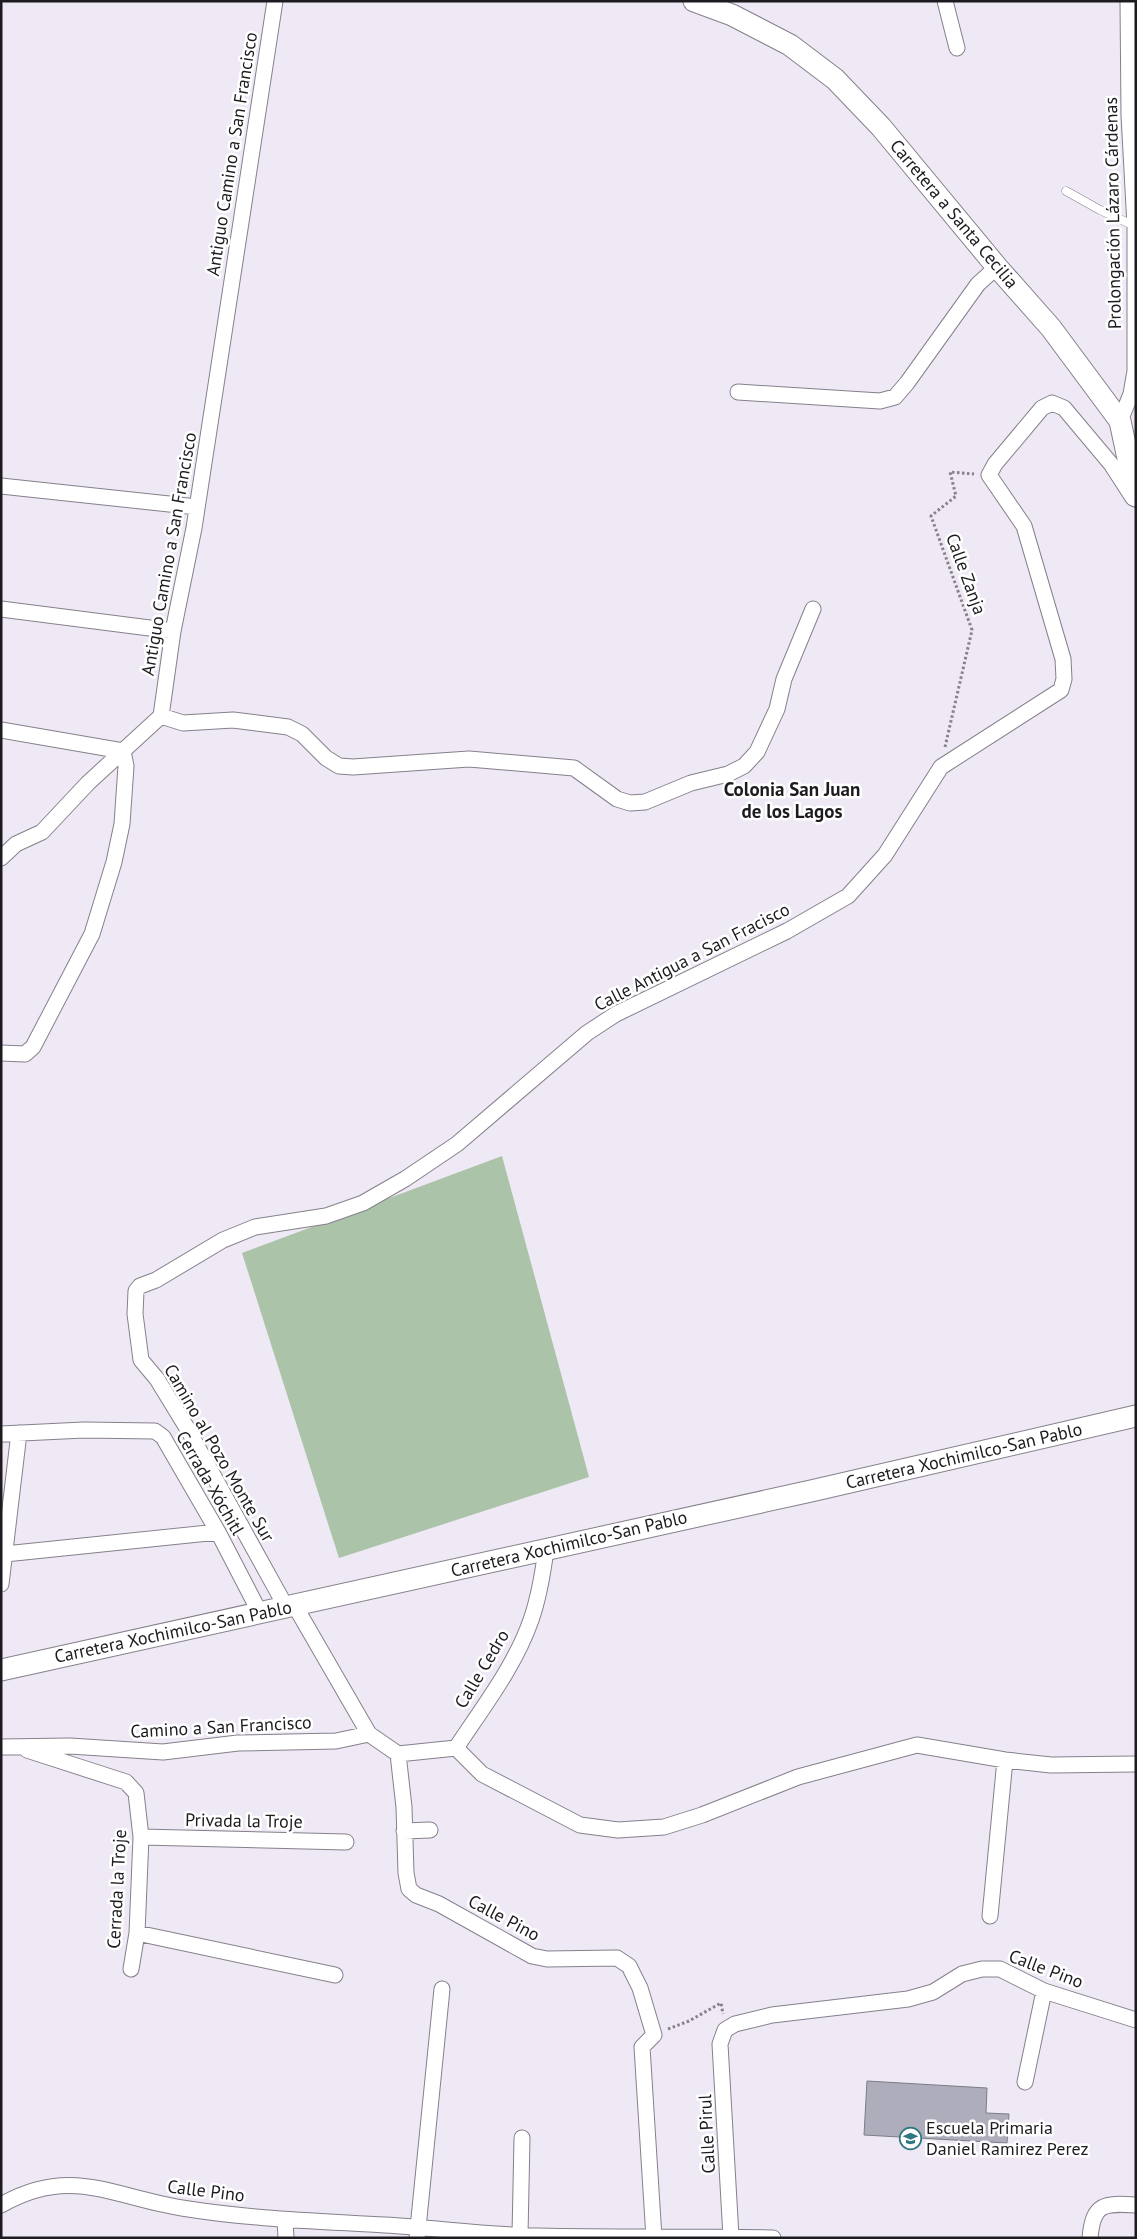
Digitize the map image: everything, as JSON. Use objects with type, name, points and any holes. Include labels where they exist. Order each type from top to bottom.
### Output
[{"type":"street","name":"Antiguo Camino a San Francisco","points":[[161,716],[173,631],[198,507],[274,1]]},
{"type":"street","name":"Carretera a Santa Cecilia","points":[[694,1],[732,16],[790,45],[834,79],[881,127],[1051,328],[1120,421],[1136,496]]},
{"type":"street","points":[[945,1],[957,48]]},
{"type":"street","name":"Prolongación Lázaro Cárdenas","points":[[1120,421],[1130,394],[1135,371],[1135,226],[1129,115],[1128,1]]},
{"type":"street","points":[[738,392],[880,401],[895,397],[978,284],[997,266]]},
{"type":"street","points":[[989,475],[994,464],[1042,408],[1052,403],[1064,408],[1111,464],[1136,502]]},
{"type":"street","name":"Calle Antigua a San Fracisco","points":[[135,1314],[136,1291],[140,1286],[156,1280],[223,1240],[255,1227],[326,1216],[363,1203],[405,1179],[457,1144],[586,1033],[616,1014],[787,931],[848,896],[885,855],[941,767],[1061,690],[1064,679],[1063,659],[1024,526],[989,475]]},
{"type":"street","points":[[1,486],[198,507]]},
{"type":"street","points":[[1,609],[173,631]]},
{"type":"street","points":[[1,858],[16,844],[42,832],[88,783],[161,716],[183,723],[233,720],[288,727],[302,734],[326,758],[339,766],[353,767],[469,759],[574,768],[617,799],[630,803],[645,802],[691,783],[728,774],[744,766],[757,752],[777,709],[784,679],[813,609]]},
{"type":"street","points":[[1,730],[123,752]]},
{"type":"street","points":[[1,1053],[25,1054],[33,1047],[92,934],[114,862],[122,824],[126,766],[123,752]]},
{"type":"street","name":"Camino al Pozo Monte Sur","points":[[135,1314],[142,1360],[157,1379],[187,1428],[290,1606]]},
{"type":"street","name":"Carretera Xochimilco-San Pablo","points":[[1,1670],[811,1491],[1136,1416]]},
{"type":"street","name":"Cerrada Xóchitl","points":[[1,1434],[155,1431],[163,1437],[218,1532],[260,1613]]},
{"type":"street","points":[[1,1584],[19,1433]]},
{"type":"street","points":[[5,1554],[218,1532]]},
{"type":"street","name":"Calle Cedro","points":[[456,1748],[513,1662],[531,1620],[541,1583],[546,1549]]},
{"type":"street","points":[[290,1606],[369,1734],[398,1754],[456,1748],[482,1774],[580,1826],[618,1830],[664,1827],[702,1815],[798,1777],[916,1745],[1005,1760],[1051,1764],[1136,1764]]},
{"type":"street","name":"Camino a San Francisco","points":[[8,1747],[70,1746],[163,1752],[238,1743],[336,1741],[369,1734]]},
{"type":"street","name":"Cerrada la Troje","points":[[8,1747],[126,1782],[136,1793],[141,1837],[137,1933],[131,1969]]},
{"type":"street","name":"Calle Pino","points":[[398,1754],[404,1807],[406,1873],[409,1889],[416,1896],[440,1904],[532,1956],[546,1958],[617,1958],[629,1966],[640,1988],[654,2035]]},
{"type":"street","points":[[990,1916],[1005,1760]]},
{"type":"street","points":[[404,1831],[430,1830]]},
{"type":"street","name":"Privada la Troje","points":[[141,1837],[346,1842]]},
{"type":"street","points":[[137,1933],[335,1975]]},
{"type":"street","name":"Calle Pino","points":[[725,2030],[735,2024],[772,2015],[908,1999],[933,1992],[962,1974],[982,1969],[1000,1969],[1044,1991],[1136,2020]]},
{"type":"street","points":[[416,2232],[442,1989]]},
{"type":"street","points":[[1024,2082],[1044,1991]]},
{"type":"street","name":"Calle Pirul","points":[[725,2030],[720,2044],[731,2237]]},
{"type":"street","points":[[654,2035],[642,2048],[654,2237]]},
{"type":"street","points":[[522,2138],[530,2236]]},
{"type":"street","name":"Calle Pino","points":[[1,2205],[20,2194],[49,2186],[90,2186],[165,2205],[285,2220],[416,2232],[530,2236],[772,2238]]},
{"type":"street","points":[[1090,2238],[1092,2219],[1099,2208],[1112,2203],[1136,2205]]},
{"type":"street","points":[[285,2220],[286,2238]]},
{"type":"lane","points":[[1066,191],[1100,210],[1135,226]]},
{"type":"path","name":"Calle Zanja","points":[[941,767],[972,630],[930,516],[956,496],[950,472],[989,475]]},
{"type":"path","points":[[654,2035],[689,2021],[721,2003],[725,2030]]},
{"type":"green space","points":[[502,1156],[589,1477],[339,1558],[242,1253]]},
{"type":"building","points":[[867,2081],[987,2088],[986,2113],[1009,2114],[1007,2143],[864,2135]]},
{"type":"place","name":"Escuela Primaria Daniel Ramirez Perez","points":[[910,2138]]},
{"type":"district","name":"Colonia San Juan de los Lagos","points":[[792,800]]}]
